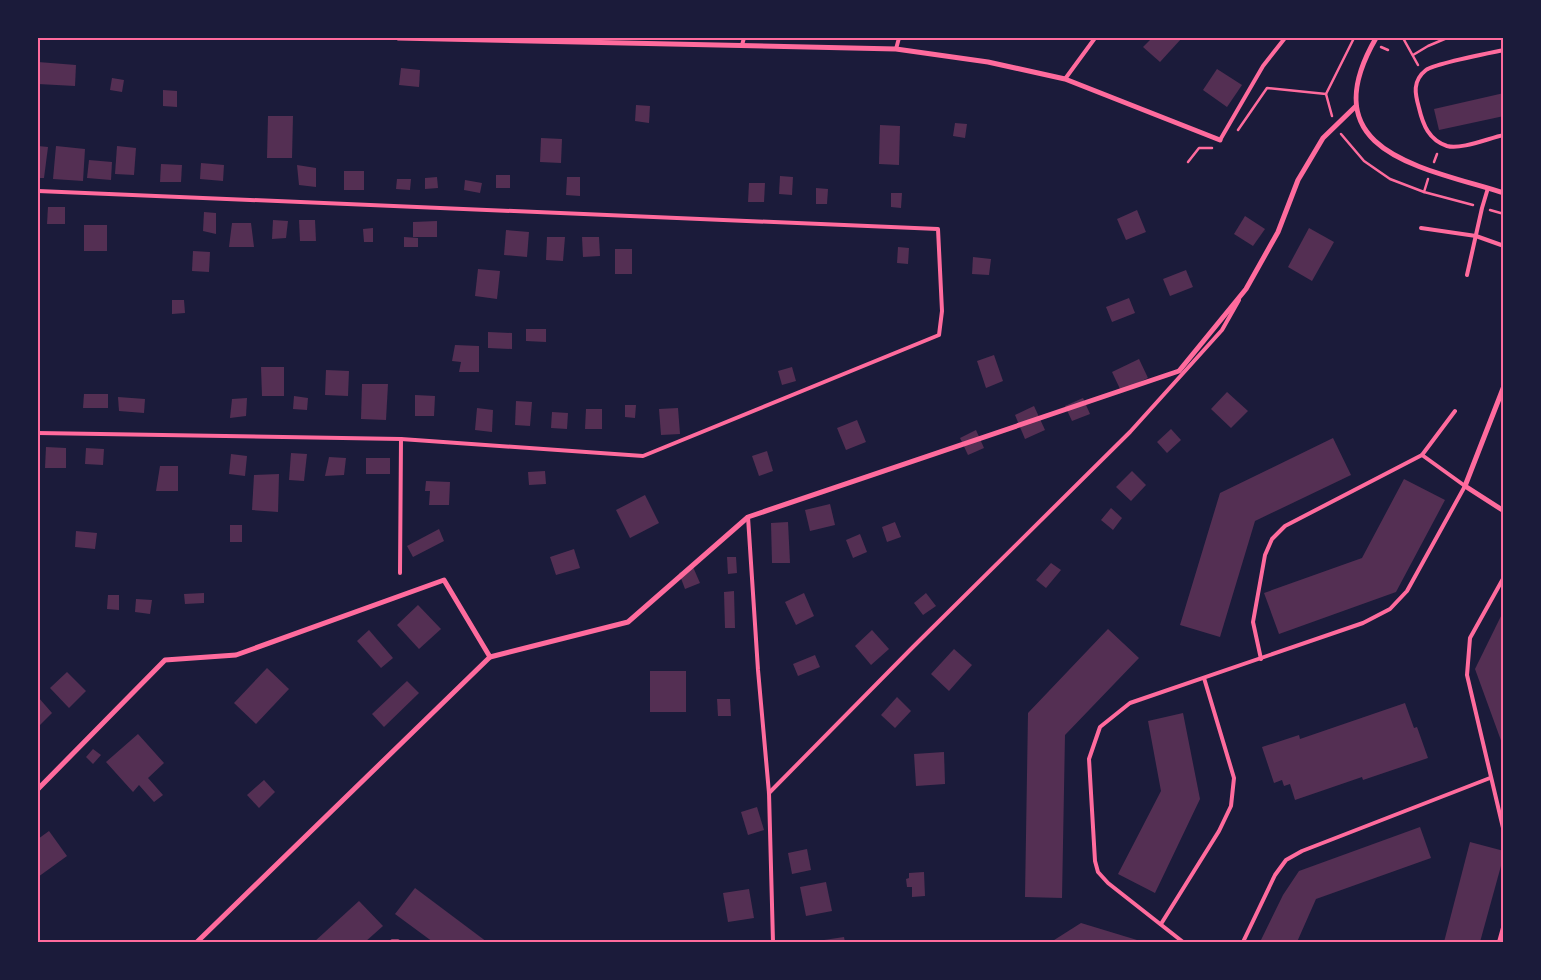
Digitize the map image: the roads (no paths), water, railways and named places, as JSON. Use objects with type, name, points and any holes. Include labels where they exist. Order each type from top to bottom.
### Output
[{"type":"street","points":[[398,38],[589,39],[896,49],[988,62],[1065,79],[1220,140]]},
{"type":"street","points":[[1376,38],[1356,81],[1356,106],[1359,120],[1371,139],[1382,149],[1403,161],[1504,193]]},
{"type":"street","points":[[197,942],[490,656],[628,622],[748,518],[1179,371],[1246,289],[1278,232],[1298,180],[1323,138],[1356,106]]},
{"type":"street","points":[[1504,386],[1465,486],[1504,511]]},
{"type":"street","points":[[38,789],[165,660],[236,655],[444,580],[490,656]]},
{"type":"street","points":[[392,942],[398,942]]},
{"type":"lane","points":[[742,45],[744,38]]},
{"type":"lane","points":[[896,49],[899,38]]},
{"type":"lane","points":[[1065,79],[1095,38]]},
{"type":"lane","points":[[1220,140],[1263,66],[1284,38]]},
{"type":"lane","points":[[1504,50],[1428,68],[1417,80],[1414,91],[1422,124],[1433,138],[1446,146],[1454,147],[1504,135]]},
{"type":"lane","points":[[1467,275],[1488,188]]},
{"type":"lane","points":[[38,191],[938,229],[942,311],[939,335],[643,456],[400,439],[38,433]]},
{"type":"lane","points":[[1420,228],[1476,236],[1504,246]]},
{"type":"lane","points":[[769,793],[912,647],[1130,432],[1222,330],[1246,289]]},
{"type":"lane","points":[[1261,659],[1253,622],[1265,555],[1272,539],[1285,526],[1422,455],[1455,412]]},
{"type":"lane","points":[[400,439],[400,573]]},
{"type":"lane","points":[[1183,942],[1108,883],[1098,872],[1095,860],[1089,760],[1100,727],[1130,703],[1362,623],[1390,610],[1407,591],[1465,486],[1422,455]]},
{"type":"lane","points":[[748,518],[758,670],[769,793],[773,942]]},
{"type":"lane","points":[[1504,577],[1470,638],[1467,675],[1504,832]]},
{"type":"lane","points":[[1161,924],[1219,831],[1231,806],[1234,778],[1204,678]]},
{"type":"lane","points":[[1242,942],[1275,875],[1286,860],[1302,851],[1490,778]]},
{"type":"lane","points":[[1499,942],[1504,924]]}]
